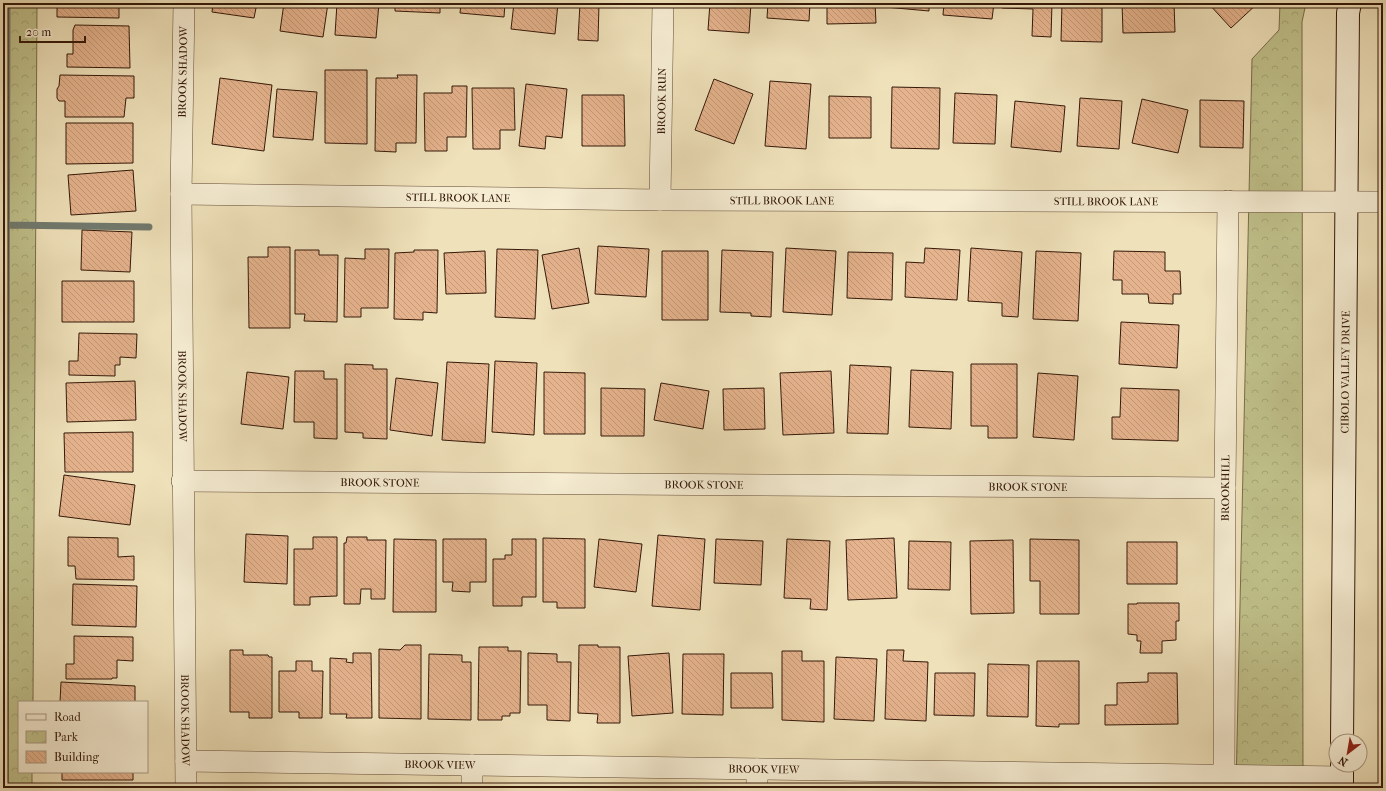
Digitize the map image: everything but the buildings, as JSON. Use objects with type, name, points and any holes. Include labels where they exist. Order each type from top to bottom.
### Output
[{"type":"main road","name":"CIBOLO VALLEY DRIVE","points":[[1342,733],[1348,20],[1350,3]]},
{"type":"street","name":"BROOK SHADOW","points":[[184,3],[181,194],[182,481],[186,788]]},
{"type":"street","name":"BROOK RUN","points":[[660,200],[663,3]]},
{"type":"street","name":"STILL BROOK LANE","points":[[181,194],[660,200],[1383,202]]},
{"type":"street","name":"BROOKHILL","points":[[1224,775],[1228,201]]},
{"type":"street","name":"BROOK STONE","points":[[182,481],[1225,488]]},
{"type":"street","name":"BROOK VIEW","points":[[186,760],[472,765],[757,778],[1224,775],[1342,777]]},
{"type":"street","points":[[472,765],[472,788]]},
{"type":"green space","points":[[3,3],[37,3],[33,701],[18,701],[18,773],[32,773],[32,788],[3,788]]},
{"type":"green space","points":[[1280,3],[1306,3],[1302,22],[1303,788],[1236,788],[1252,59],[1279,30]]},
{"type":"waterway","points":[[5,788],[7,3]]},
{"type":"waterway","points":[[6,225],[149,227]]}]
